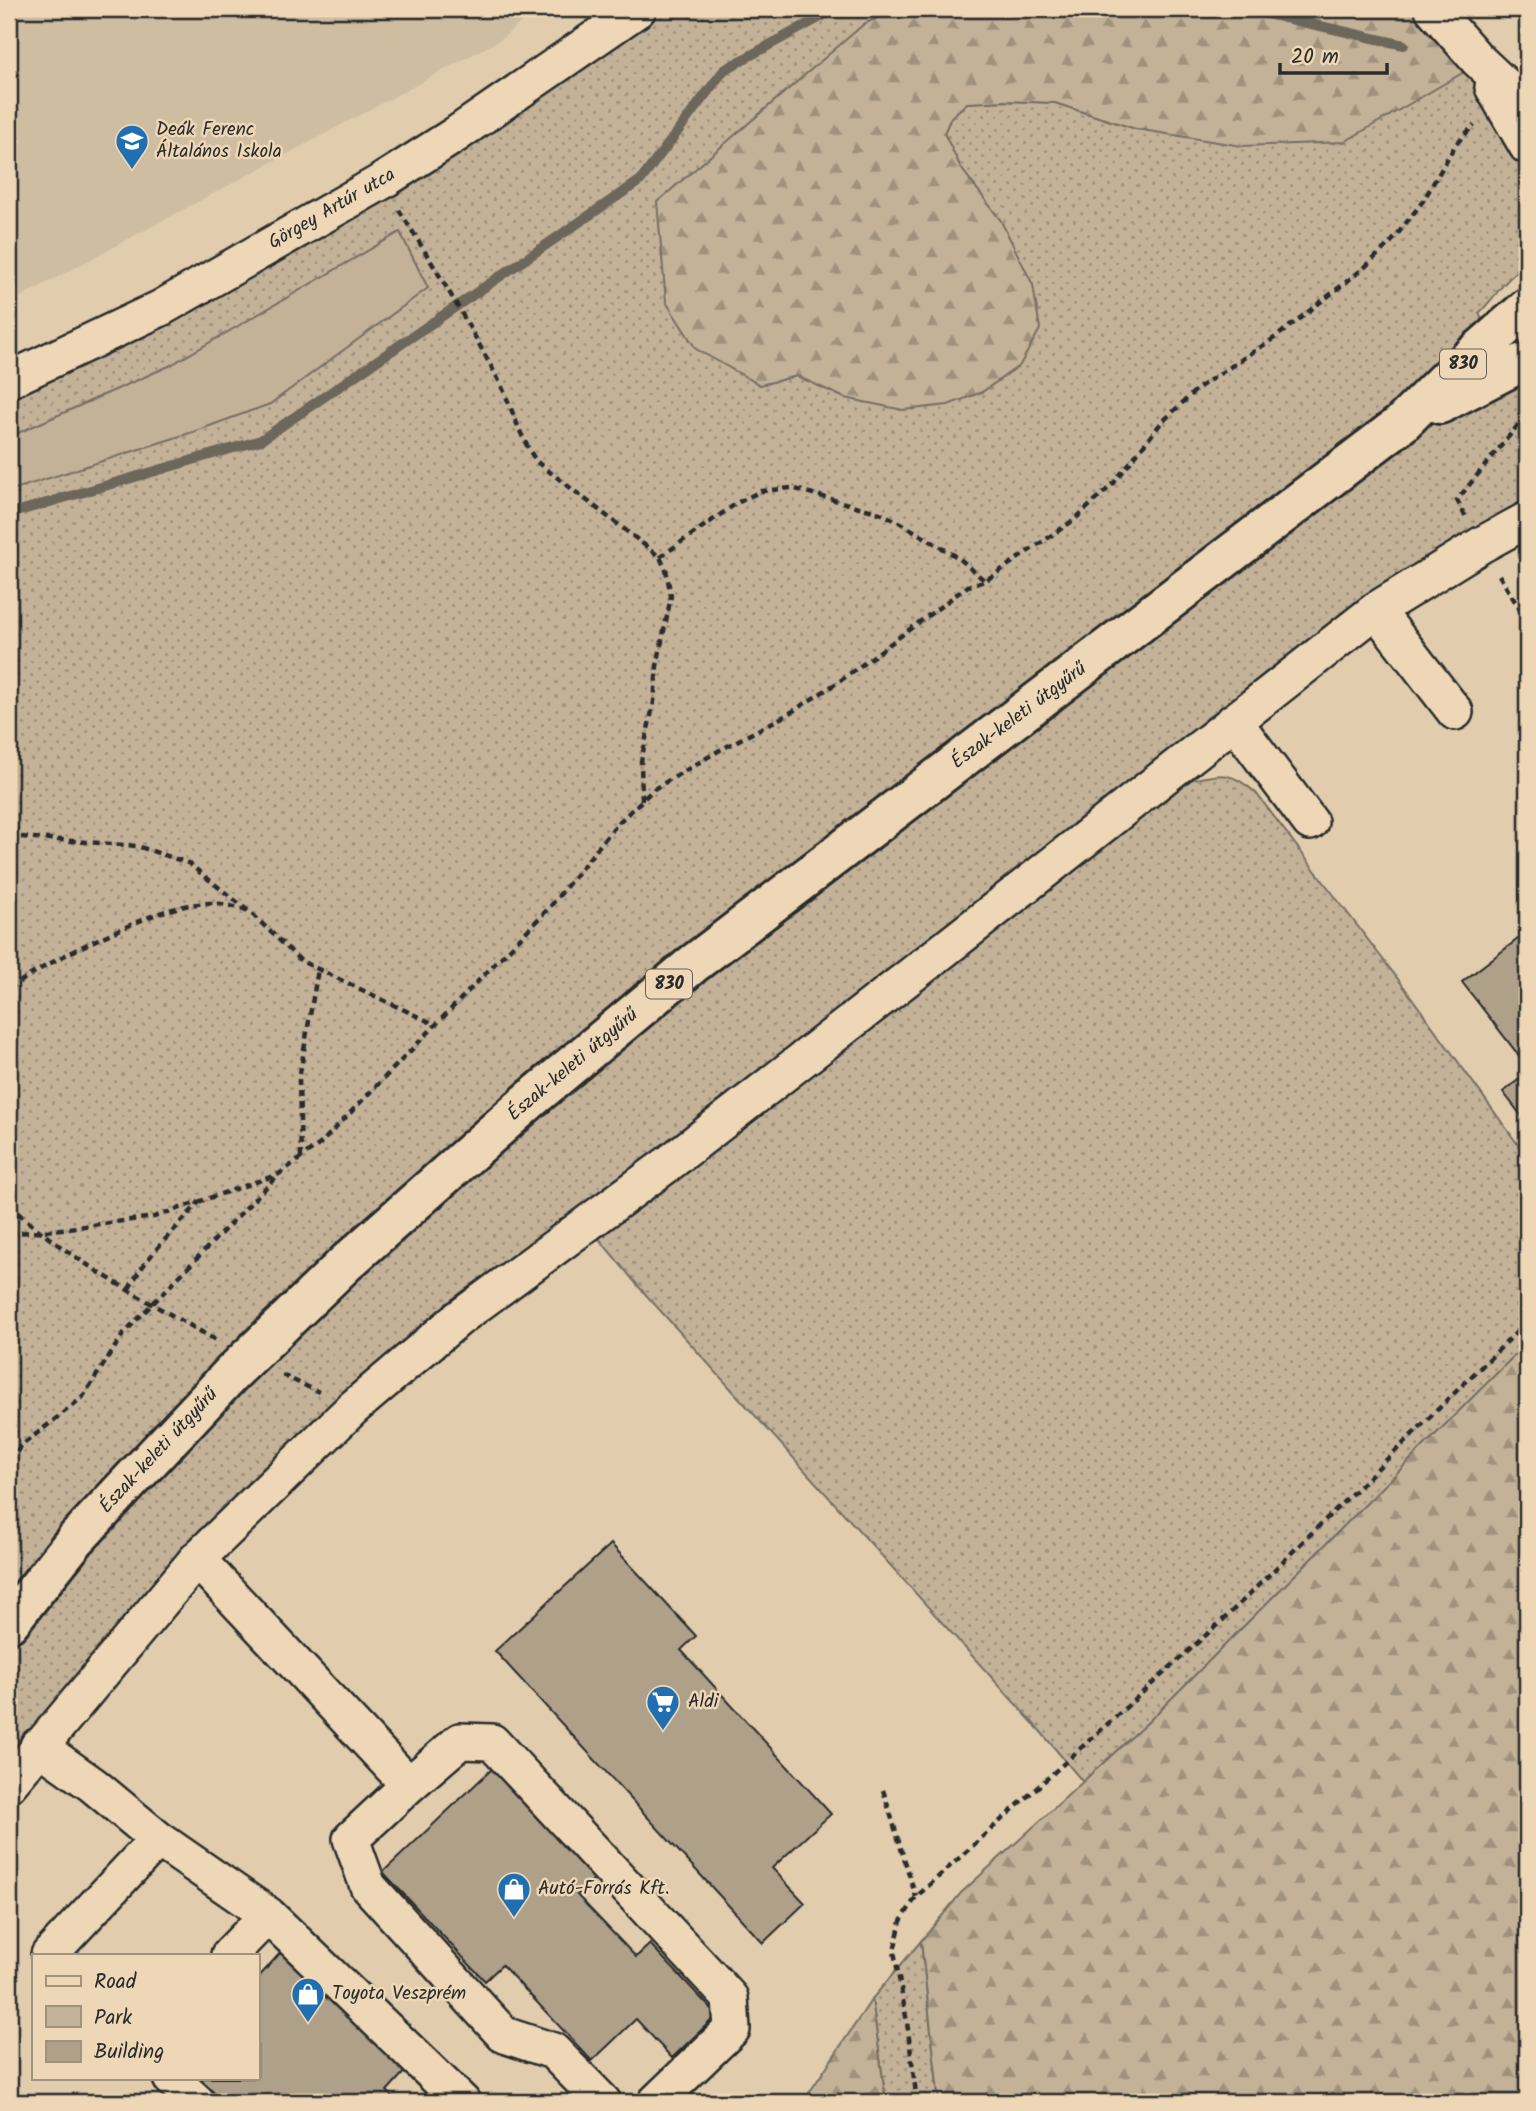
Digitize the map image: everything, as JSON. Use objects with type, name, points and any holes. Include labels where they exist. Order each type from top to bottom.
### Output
[{"type":"main road","name":"Észak-keleti útgyűrű","points":[[9,1623],[76,1539],[247,1359],[346,1263],[530,1100],[693,964],[1401,424],[1447,378],[1527,308]]},
{"type":"main road","name":"Észak-keleti útgyűrű","points":[[1401,424],[1527,362]]},
{"type":"street","name":"Görgey Artúr utca","points":[[9,380],[161,308],[381,182],[455,135],[638,9]]},
{"type":"street","points":[[1433,9],[1514,103],[1527,146]]},
{"type":"street","points":[[9,1784],[38,1746],[197,1559],[353,1408],[459,1318],[668,1164],[1376,610],[1527,520]]},
{"type":"street","points":[[1376,610],[1455,712]]},
{"type":"street","points":[[1234,721],[1310,822]]},
{"type":"street","points":[[197,1559],[409,1785]]},
{"type":"street","points":[[603,2102],[553,2051],[504,2035],[368,1886],[352,1839],[460,1741],[492,1742],[730,1998],[732,2029],[656,2102]]},
{"type":"street","points":[[38,1746],[158,1839],[268,1915],[463,2102]]},
{"type":"street","points":[[50,1954],[158,1839]]},
{"type":"street","points":[[230,1954],[268,1915]]},
{"type":"street","points":[[173,2080],[197,2102]]},
{"type":"path","points":[[9,1461],[21,1446],[82,1398],[124,1333],[279,1174],[320,1144],[436,1025],[549,908],[617,824],[654,789],[790,713],[840,681],[968,586],[985,581],[1074,520],[1114,484],[1161,423],[1199,388],[1276,337],[1364,268],[1393,240],[1423,201],[1457,144],[1487,111],[1514,103]]},
{"type":"path","points":[[381,182],[466,317],[505,393],[526,446],[537,462],[660,557],[666,570],[671,596],[657,666],[654,702],[641,761],[642,801]]},
{"type":"path","points":[[9,334],[20,334]]},
{"type":"path","points":[[660,557],[737,503],[761,491],[792,488],[880,513],[899,522],[959,558],[985,581]]},
{"type":"path","points":[[9,836],[137,846],[188,863],[251,913],[301,961],[436,1025]]},
{"type":"path","points":[[9,989],[45,964],[169,909],[212,903],[231,905],[251,913]]},
{"type":"path","points":[[301,1158],[299,1079],[318,969]]},
{"type":"path","points":[[9,1233],[38,1232],[154,1217],[279,1174]]},
{"type":"path","points":[[129,1289],[148,1258],[200,1202]]},
{"type":"path","points":[[9,1205],[38,1232],[152,1304],[247,1359],[353,1408]]},
{"type":"path","points":[[917,2102],[907,2022],[894,1951],[901,1921],[916,1897],[1226,1617],[1527,1322]]},
{"type":"path","points":[[883,1790],[916,1897]]},
{"type":"shaded area","name":"Deák Ferenc Általános Iskola","points":[[9,9],[537,9],[500,40],[9,303]]},
{"type":"green space","points":[[644,9],[897,9],[864,24],[839,47],[760,385],[797,376],[845,398],[1001,221],[961,168],[944,133],[951,117],[967,103],[1055,103],[1136,129],[1476,65],[1527,153],[1527,266],[1507,280],[1479,313],[1486,327],[1527,346],[1527,510],[1174,759],[1190,780],[1210,776],[1232,777],[1256,793],[1404,987],[1527,1157],[1527,1343],[1147,1723],[1083,1782],[1041,1732],[639,1287],[581,1217],[440,1324],[9,1773],[9,385]]},
{"type":"green space","points":[[897,9],[1426,9],[1476,65],[1344,142],[1242,146],[1136,129],[1055,103],[967,103],[951,117],[944,133],[961,168],[1001,221],[1033,285],[1040,329],[1020,365],[982,392],[948,405],[903,410],[845,398],[797,376],[760,385],[696,349],[666,302],[657,202],[864,24]]},
{"type":"green space","points":[[400,232],[428,288],[270,404],[193,432],[9,491],[9,437],[169,366]]},
{"type":"green space","points":[[1527,1343],[1527,2102],[939,2102],[921,1941],[961,1893],[1147,1723]]},
{"type":"green space","points":[[921,1941],[939,2102],[886,2102],[872,1999]]},
{"type":"green space","points":[[872,1999],[886,2102],[803,2102]]},
{"type":"building","points":[[1527,932],[1527,1066],[1462,982]]},
{"type":"building","points":[[1527,1073],[1527,1123],[1503,1092]]},
{"type":"building","name":"Aldi","points":[[611,1544],[696,1636],[681,1650],[831,1814],[772,1868],[805,1903],[763,1943],[495,1651]]},
{"type":"building","name":"Autó-Forrás Kft.","points":[[495,1766],[598,1875],[577,1895],[636,1957],[650,1944],[717,2015],[672,2058],[636,2019],[592,2061],[502,1965],[485,1981],[383,1872]]},
{"type":"building","name":"Toyota Veszprém","points":[[281,1952],[407,2069],[387,2091],[399,2102],[219,2102],[194,2080],[259,2080],[259,1977]]},
{"type":"waterway","points":[[9,514],[261,440],[641,180],[724,70],[835,9]]},
{"type":"waterway","points":[[1245,9],[1404,45]]},
{"type":"place","name":"Deák Ferenc Általános Iskola","points":[[132,171]]},
{"type":"place","name":"Aldi","points":[[663,1732]]},
{"type":"place","name":"Autó-Forrás Kft.","points":[[514,1919]]},
{"type":"place","name":"Toyota Veszprém","points":[[308,2024]]}]
